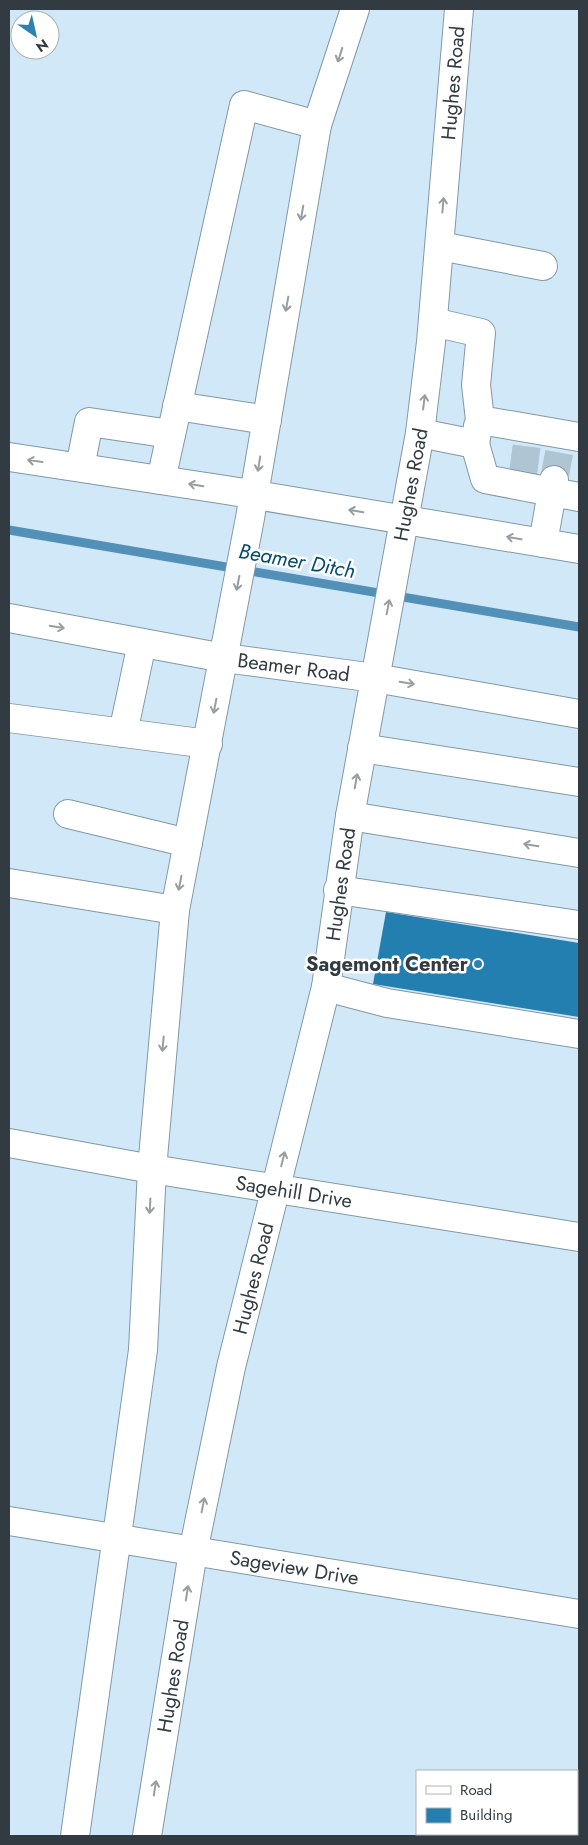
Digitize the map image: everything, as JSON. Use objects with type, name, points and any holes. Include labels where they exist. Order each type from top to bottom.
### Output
[{"type":"main road","points":[[75,1836],[118,1540],[143,1350],[152,1169],[175,910],[252,506],[318,126],[355,9]]},
{"type":"main road","name":"Hughes Road","points":[[147,1836],[193,1552],[231,1367],[326,987],[338,890],[350,816],[420,433],[440,246],[459,9]]},
{"type":"main road","points":[[160,480],[244,105],[318,126]]},
{"type":"main road","points":[[440,246],[543,266]]},
{"type":"main road","points":[[433,322],[481,333],[476,385],[477,432],[485,479],[522,480],[553,486],[579,497]]},
{"type":"main road","points":[[177,406],[267,420]]},
{"type":"main road","points":[[80,468],[89,422],[171,434]]},
{"type":"main road","points":[[420,433],[477,432],[567,440]]},
{"type":"main road","points":[[9,457],[160,480],[252,506],[404,519],[579,549]]},
{"type":"main road","points":[[543,543],[553,486]]},
{"type":"main road","name":"Beamer Road","points":[[9,618],[224,658],[377,666],[579,714]]},
{"type":"main road","points":[[124,733],[142,643]]},
{"type":"main road","points":[[9,718],[208,744]]},
{"type":"main road","points":[[362,748],[579,782]]},
{"type":"main road","points":[[68,814],[188,843]]},
{"type":"main road","points":[[350,816],[579,853]]},
{"type":"main road","points":[[9,883],[175,910]]},
{"type":"main road","points":[[338,890],[579,925]]},
{"type":"main road","points":[[326,987],[387,1003],[579,1034]]},
{"type":"main road","name":"Sagehill Drive","points":[[9,1142],[152,1169],[579,1237]]},
{"type":"main road","name":"Sageview Drive","points":[[9,1521],[579,1614]]},
{"type":"building","name":"Sagemont Center","points":[[386,912],[579,943],[579,1017],[373,984]]},
{"type":"waterway","name":"Beamer Ditch","points":[[9,530],[579,627]]},
{"type":"tunnel","points":[[523,474],[527,443]]},
{"type":"tunnel","points":[[554,480],[560,448]]},
{"type":"place","name":"Sagemont Center","points":[[478,964]]}]
